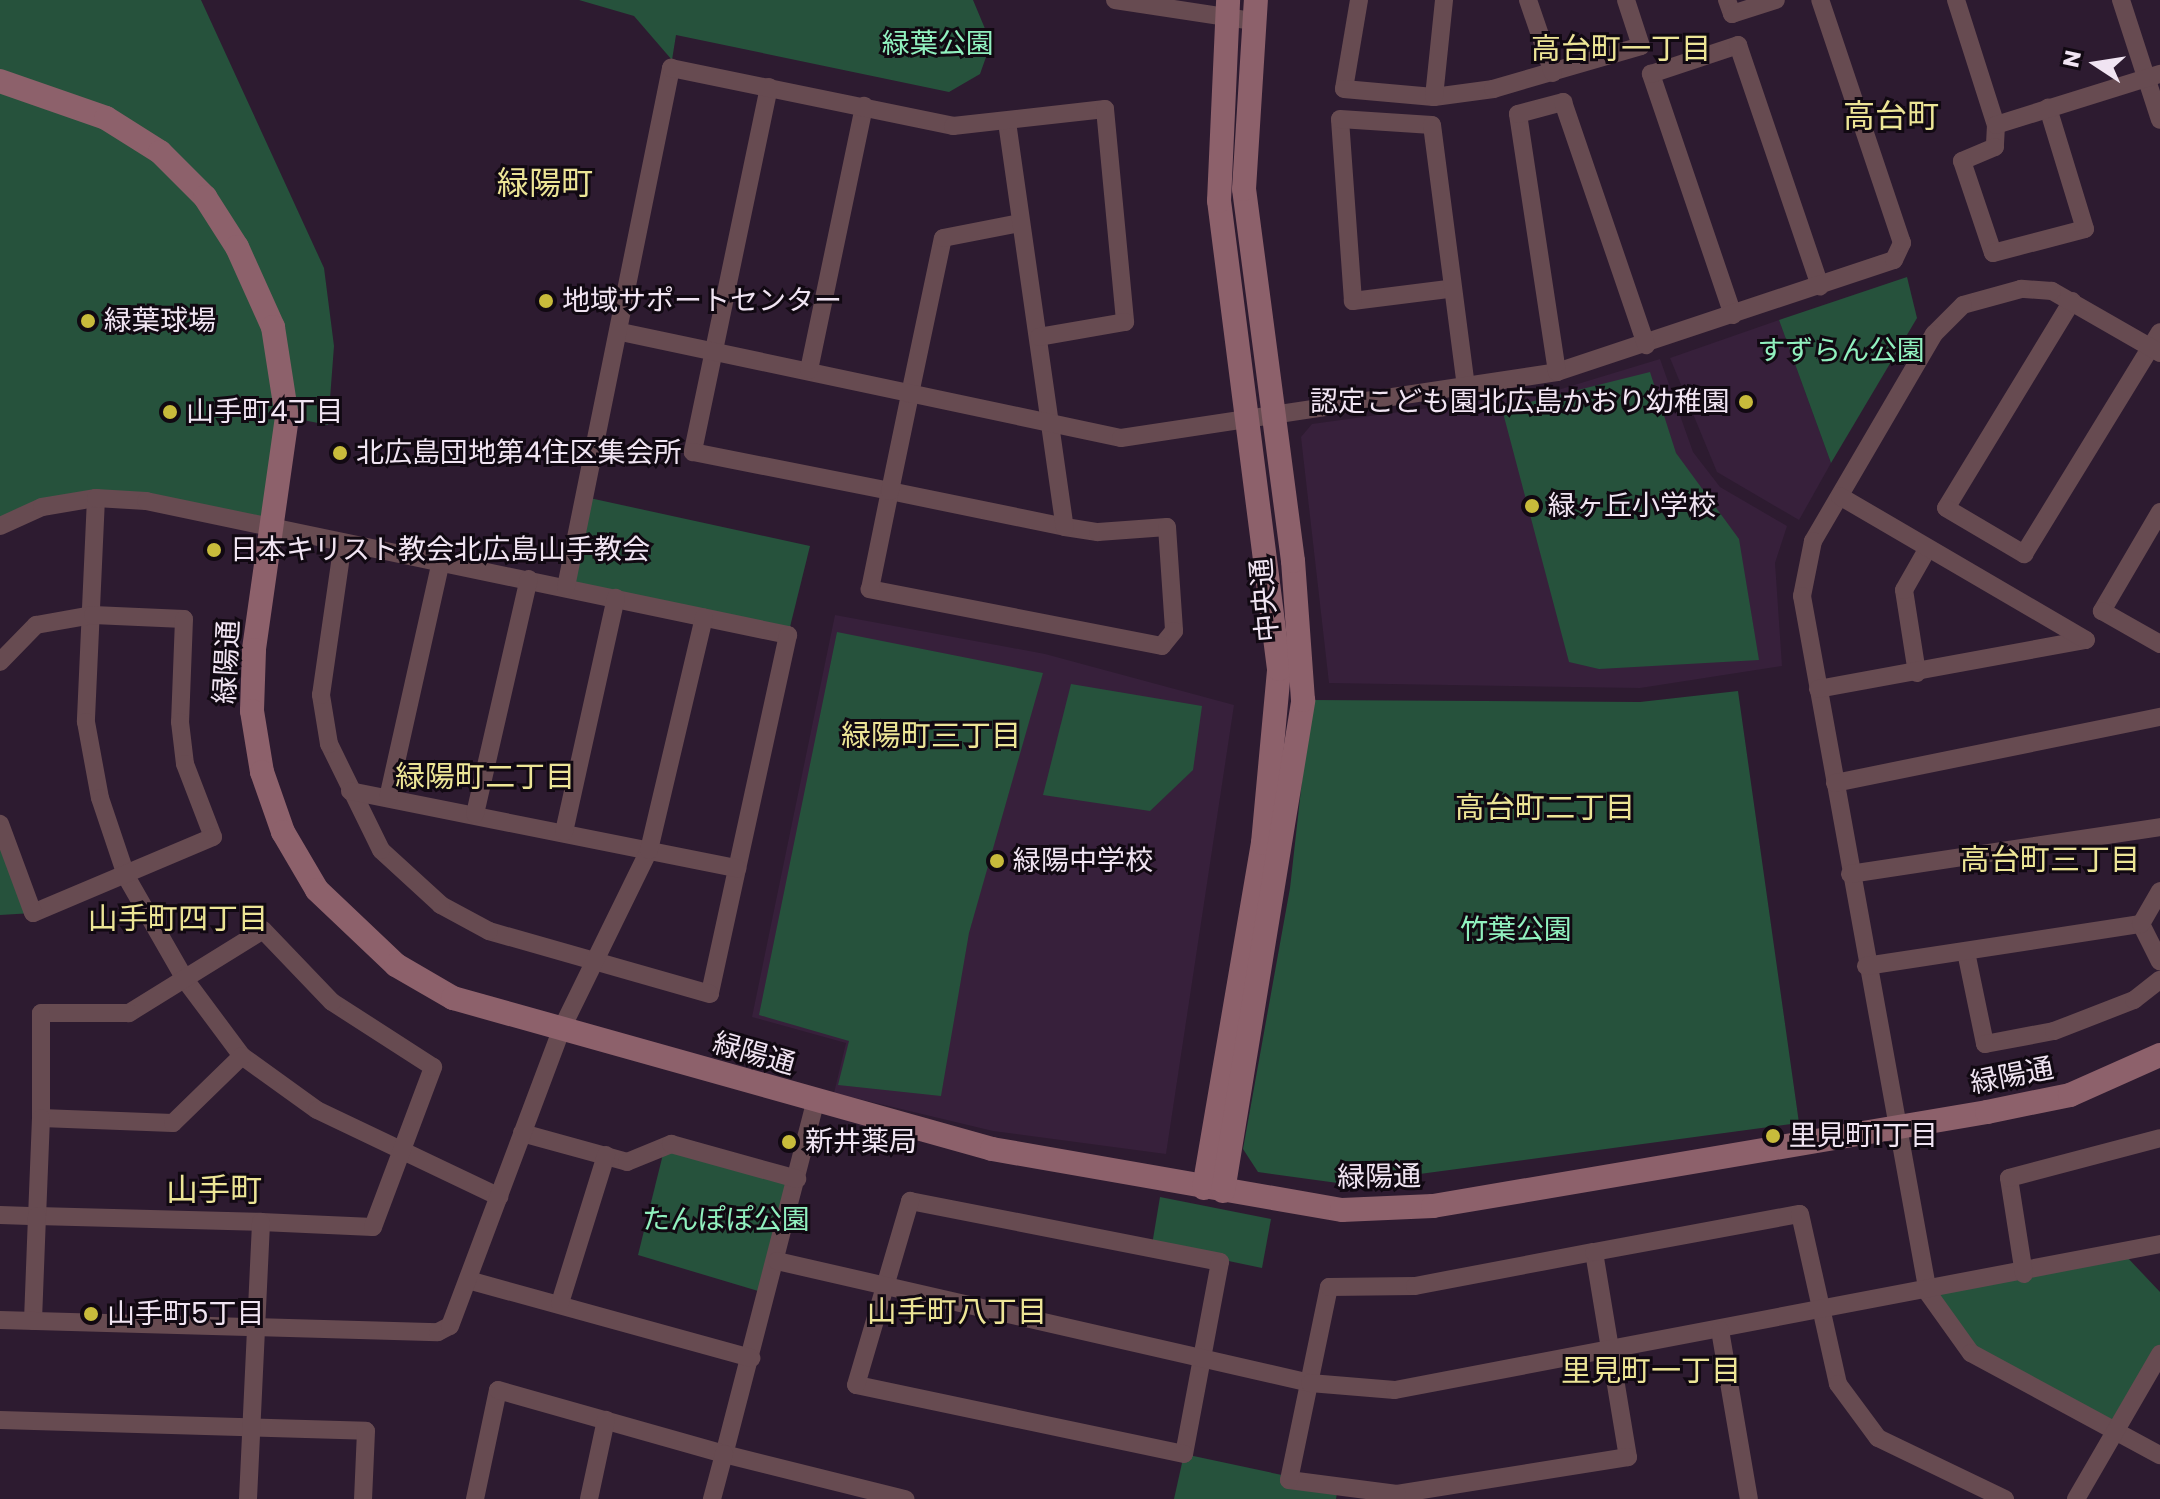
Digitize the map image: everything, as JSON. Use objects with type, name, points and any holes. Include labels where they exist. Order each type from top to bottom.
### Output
[{"type":"street","points":[[1115,0],[1255,10]]},
{"type":"street","points":[[1359,0],[1344,89],[1434,97],[1553,73],[1641,46],[1626,0]]},
{"type":"street","points":[[1434,97],[1444,0]]},
{"type":"street","points":[[1528,0],[1553,73]]},
{"type":"street","points":[[1727,0],[1732,14],[1776,0]]},
{"type":"street","points":[[621,332],[1121,438],[1557,372],[1646,345],[1894,260],[1902,243],[1820,0]]},
{"type":"street","points":[[1956,0],[1996,125],[1995,147],[1962,161],[1993,253],[2085,229],[2048,108]]},
{"type":"street","points":[[2121,0],[2154,77],[2160,120]]},
{"type":"street","name":"中央通","points":[[1226,9],[1219,201],[1259,418]]},
{"type":"street","name":"中央通","points":[[1213,1190],[1275,750],[1279,669],[1244,189],[1255,10]]},
{"type":"street","points":[[1733,315],[1651,74],[1709,54],[1738,45],[1820,286]]},
{"type":"street","points":[[566,587],[621,332],[671,68],[953,126],[1105,109],[1125,322],[1039,337]]},
{"type":"street","points":[[1996,125],[2154,77]]},
{"type":"street","name":"緑陽通","points":[[0,81],[106,118],[160,152],[205,197],[237,247],[273,327],[286,391],[276,527],[262,588],[252,711],[265,783],[298,861],[347,923],[396,965],[453,998],[815,1103],[992,1149],[1213,1190],[1342,1210],[1433,1206],[2070,1095],[2160,1055]]},
{"type":"street","points":[[769,87],[693,452],[890,491],[1065,527],[1167,527],[1174,631],[1162,646],[870,589],[890,491],[910,394],[943,238],[1020,223]]},
{"type":"street","points":[[1557,372],[1518,114],[1563,102],[1646,345]]},
{"type":"street","points":[[809,370],[864,106]]},
{"type":"street","points":[[1448,289],[1353,301],[1340,119],[1432,125],[1448,289],[1466,387]]},
{"type":"street","points":[[1007,122],[1065,527]]},
{"type":"street","points":[[2072,301],[1946,508],[2024,554],[2157,344],[2072,301],[2021,289],[1947,317],[1840,496],[1804,565],[1802,596],[1866,966],[1928,1293],[1971,1353],[2160,1455]]},
{"type":"street","points":[[1818,689],[2086,640],[1840,496]]},
{"type":"street","points":[[96,498],[86,722],[100,798],[127,878],[182,976],[242,1056],[401,1155],[499,1197]]},
{"type":"street","points":[[0,526],[42,507],[96,498],[276,527],[788,635],[710,994],[592,964],[489,931],[441,905],[381,850],[329,744],[321,695],[343,543]]},
{"type":"street","points":[[2160,512],[2102,611],[2160,644]]},
{"type":"street","points":[[1917,673],[1904,590],[1928,548]]},
{"type":"street","points":[[388,798],[441,561]]},
{"type":"street","points":[[475,814],[529,579]]},
{"type":"street","points":[[564,832],[616,598]]},
{"type":"street","points":[[0,662],[36,625],[93,615],[184,619],[182,736],[213,837],[127,878],[33,913],[0,824]]},
{"type":"street","points":[[0,1320],[438,1332],[450,1326],[561,1030],[649,850],[704,617]]},
{"type":"street","points":[[1835,783],[2160,717]]},
{"type":"street","points":[[350,791],[737,868]]},
{"type":"street","points":[[1850,874],[2160,827]]},
{"type":"street","points":[[2141,924],[2160,891]]},
{"type":"street","points":[[1866,966],[2141,924]]},
{"type":"street","points":[[2141,924],[2160,962]]},
{"type":"street","points":[[0,1215],[37,1216],[261,1222],[373,1227],[433,1067],[332,1002],[263,930],[182,976],[129,1013],[41,1013],[41,1118],[37,1216],[33,1321]]},
{"type":"street","points":[[1966,952],[1985,1044],[2054,1031],[2134,1000],[2160,980]]},
{"type":"street","points":[[41,1118],[173,1123],[242,1056]]},
{"type":"street","points":[[712,1499],[777,1261],[815,1103]]},
{"type":"street","points":[[522,1133],[627,1162],[671,1144],[797,1179]]},
{"type":"street","points":[[2024,1274],[2009,1178],[2160,1138]]},
{"type":"street","points":[[560,1303],[606,1155]]},
{"type":"street","points":[[910,1201],[1220,1262],[1184,1454],[856,1385],[884,1291],[910,1201]]},
{"type":"street","points":[[1594,1252],[1628,1457],[1397,1494],[1289,1480],[1329,1287],[1415,1286],[1594,1252],[1800,1214],[1838,1384],[1878,1438],[2005,1499]]},
{"type":"street","points":[[248,1499],[261,1222]]},
{"type":"street","points":[[777,1261],[884,1291],[1310,1383],[1395,1390],[1928,1293],[2160,1244]]},
{"type":"street","points":[[468,1280],[751,1358]]},
{"type":"street","points":[[1720,1330],[1749,1499]]},
{"type":"street","points":[[2076,1499],[2113,1427],[2160,1354]]},
{"type":"street","points":[[475,1499],[498,1390],[724,1454],[905,1499]]},
{"type":"street","points":[[0,1420],[251,1425],[366,1431],[363,1499]]},
{"type":"street","points":[[589,1499],[606,1420]]},
{"type":"shaded area","name":"認定こども園北広島かおり幼稚園","points":[[1779,320],[1831,463],[1799,520],[1717,472],[1670,358]]},
{"type":"shaded area","name":"緑ヶ丘小学校","points":[[1660,359],[1693,452],[1720,487],[1787,526],[1775,563],[1782,666],[1640,688],[1329,683],[1301,437],[1312,424],[1558,390]]},
{"type":"shaded area","name":"緑陽中学校","points":[[835,615],[1045,654],[1234,705],[1166,1154],[993,1131],[834,1093],[846,1043],[752,1017]]},
{"type":"green space","points":[[0,0],[201,0],[324,268],[334,346],[328,425],[288,417],[276,527],[96,498],[0,526]]},
{"type":"green space","name":"緑葉公園","points":[[579,0],[973,0],[991,43],[980,74],[949,92],[676,35],[672,60],[634,16]]},
{"type":"green space","name":"すずらん公園","points":[[1907,277],[1917,318],[1831,463],[1779,320]]},
{"type":"green space","points":[[1650,372],[1676,453],[1739,539],[1759,660],[1599,669],[1569,662],[1502,409]]},
{"type":"green space","points":[[585,497],[810,546],[788,635],[566,587]]},
{"type":"green space","points":[[837,632],[1043,673],[969,933],[941,1096],[838,1085],[849,1041],[759,1015]]},
{"type":"green space","points":[[1071,684],[1202,706],[1193,770],[1150,811],[1043,795]]},
{"type":"green space","name":"竹葉公園","points":[[1738,691],[1799,1123],[1345,1184],[1258,1172],[1243,1149],[1290,888],[1311,700],[1640,702]]},
{"type":"green space","points":[[0,824],[33,913],[0,915]]},
{"type":"green space","name":"たんぽぽ公園","points":[[665,1146],[797,1179],[768,1294],[638,1255]]},
{"type":"green space","points":[[1160,1197],[1271,1219],[1262,1268],[1152,1245]]},
{"type":"green space","points":[[2125,1255],[2160,1292],[2160,1354],[2113,1427],[1971,1353],[1928,1293]]},
{"type":"green space","points":[[1184,1454],[1338,1487],[1336,1499],[1174,1499]]},
{"type":"place","name":"地域サポートセンター","points":[[546,301]]},
{"type":"place","name":"緑葉球場","points":[[88,321]]},
{"type":"place","name":"認定こども園北広島かおり幼稚園","points":[[1746,402]]},
{"type":"place","name":"山手町4丁目","points":[[170,412]]},
{"type":"place","name":"北広島団地第4住区集会所","points":[[340,453]]},
{"type":"place","name":"緑ヶ丘小学校","points":[[1532,506]]},
{"type":"place","name":"日本キリスト教会北広島山手教会","points":[[214,550]]},
{"type":"place","name":"緑陽中学校","points":[[997,861]]},
{"type":"place","name":"里見町1丁目","points":[[1773,1136]]},
{"type":"place","name":"新井薬局","points":[[789,1142]]},
{"type":"place","name":"山手町5丁目","points":[[91,1314]]},
{"type":"district","name":"高台町一丁目","points":[[1621,49]]},
{"type":"district","name":"高台町","points":[[1891,116]]},
{"type":"district","name":"緑陽町","points":[[545,183]]},
{"type":"district","name":"緑陽町三丁目","points":[[931,736]]},
{"type":"district","name":"緑陽町二丁目","points":[[485,777]]},
{"type":"district","name":"高台町二丁目","points":[[1545,808]]},
{"type":"district","name":"高台町三丁目","points":[[2050,860]]},
{"type":"district","name":"山手町四丁目","points":[[178,919]]},
{"type":"district","name":"山手町","points":[[214,1190]]},
{"type":"district","name":"山手町八丁目","points":[[957,1312]]},
{"type":"district","name":"里見町一丁目","points":[[1651,1371]]}]
